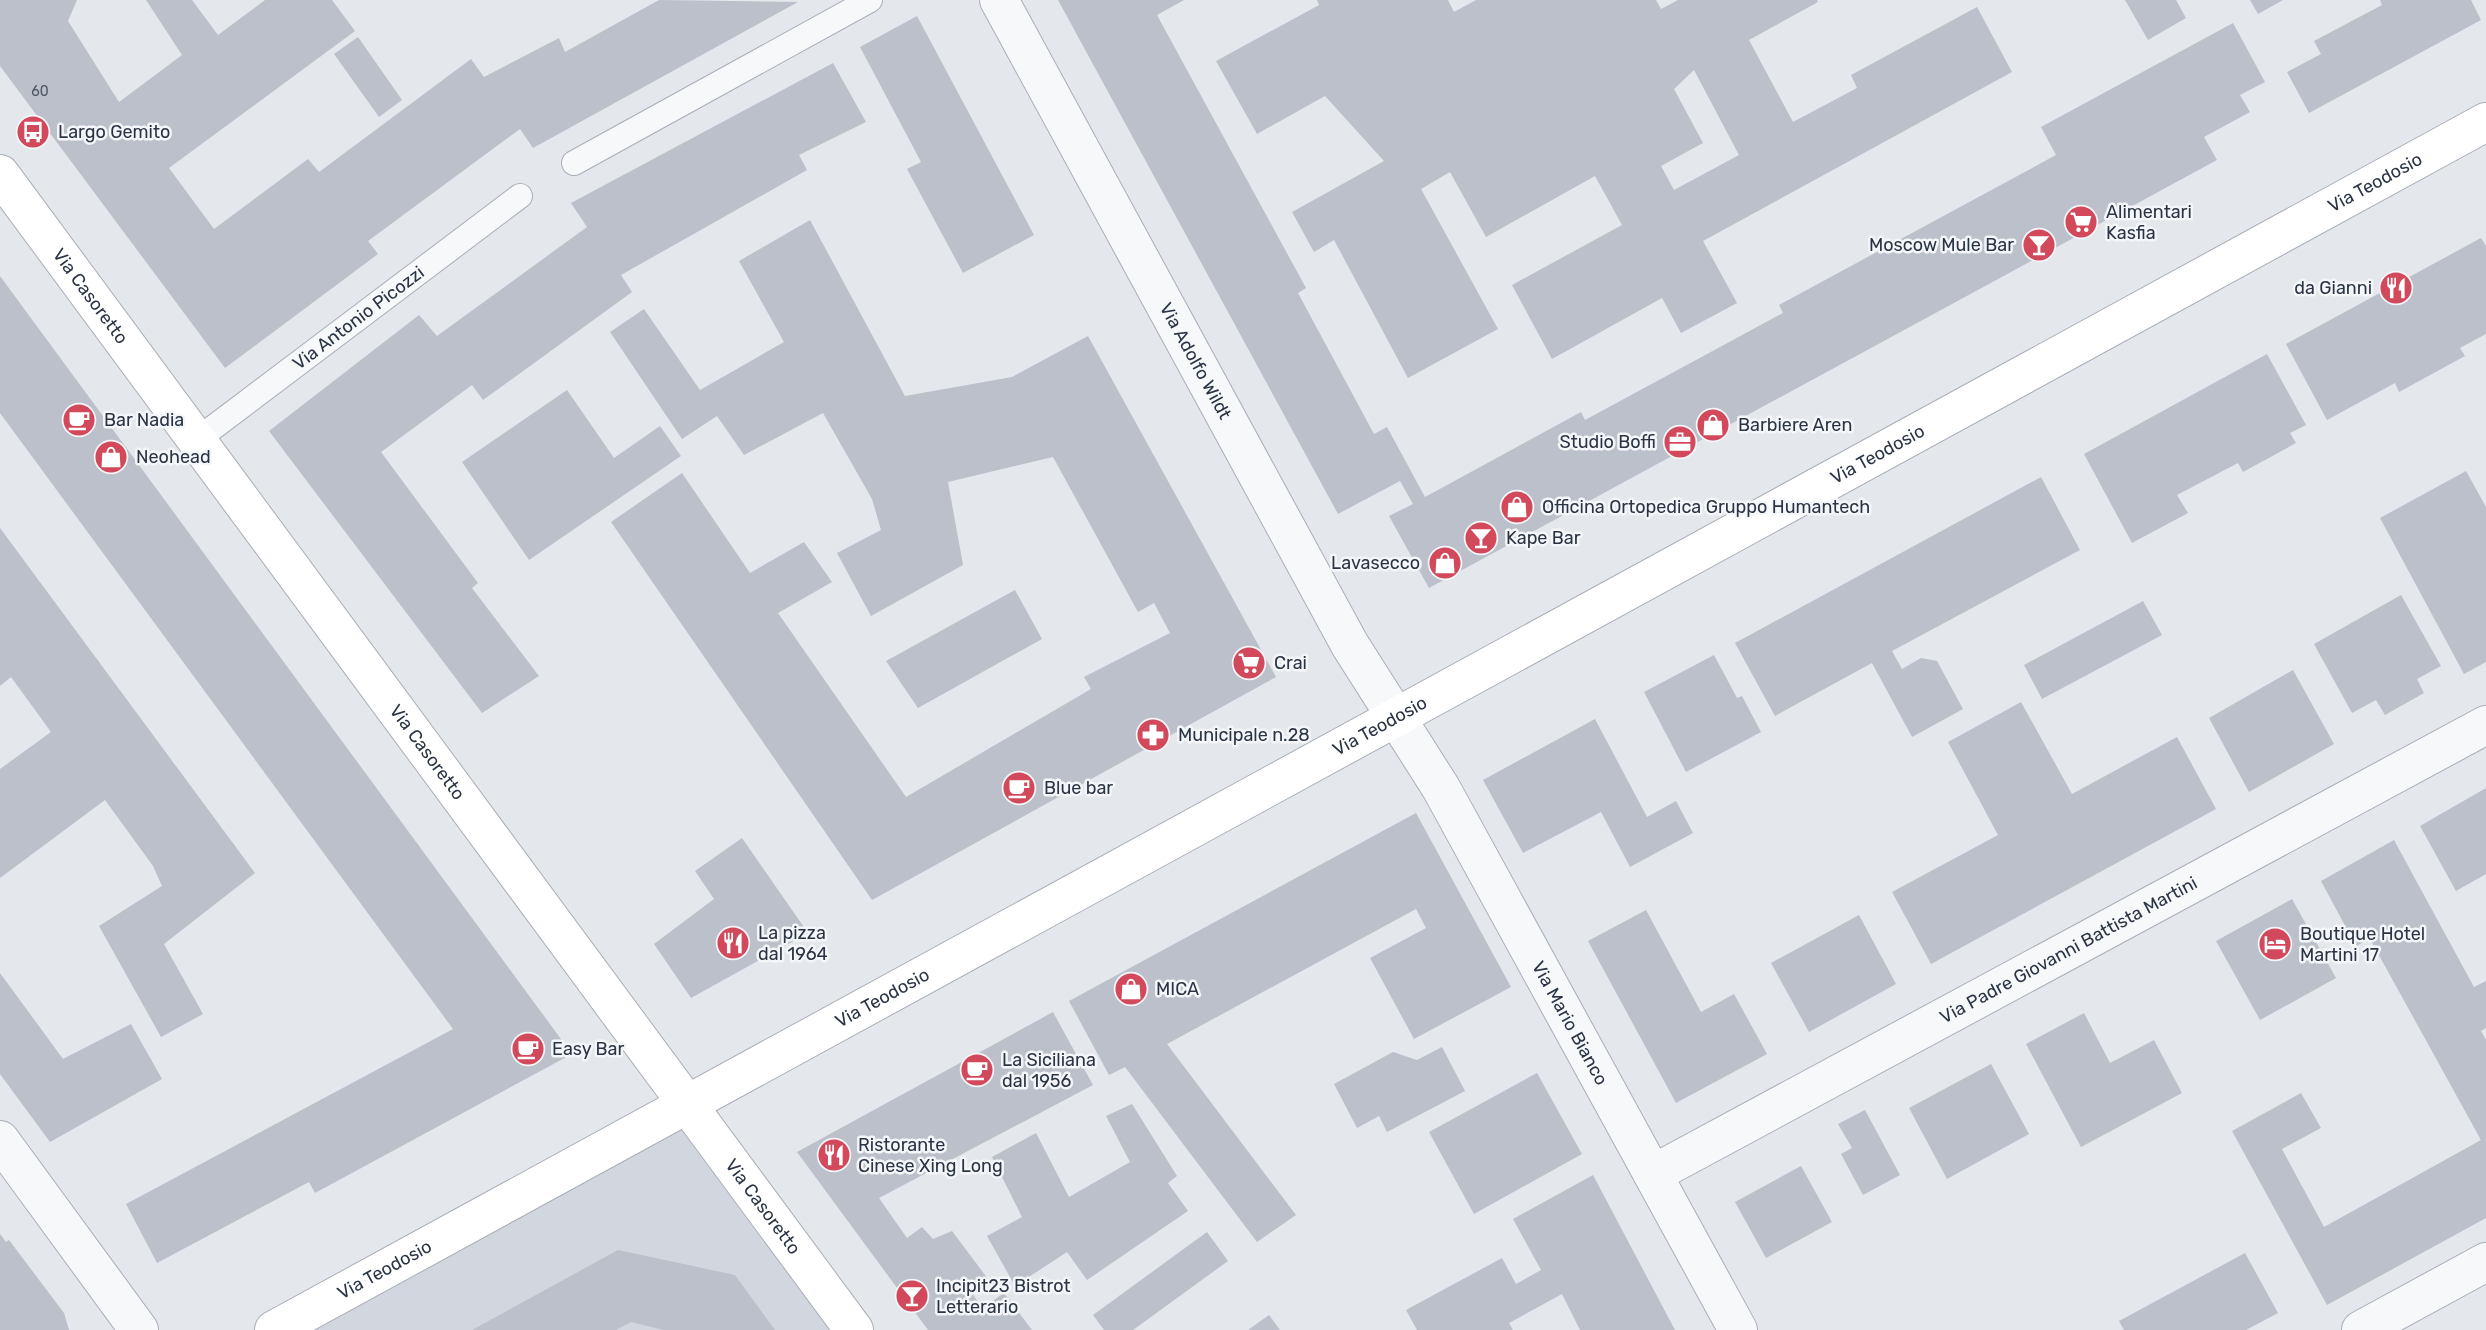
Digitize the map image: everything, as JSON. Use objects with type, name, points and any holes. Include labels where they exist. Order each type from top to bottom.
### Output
[{"type":"street","name":"Via Adolfo Wildt","points":[[999,0],[1350,645],[1397,719]]},
{"type":"street","name":"Via Teodosio","points":[[274,1330],[2486,122]]},
{"type":"street","name":"Via Casoretto","points":[[0,174],[854,1330]]},
{"type":"street","name":"Via Mario Bianco","points":[[1397,719],[1441,788],[1738,1330]]},
{"type":"street","name":"Via Padre Giovanni Battista Martini","points":[[1653,1174],[2486,725]]},
{"type":"street","points":[[0,1140],[139,1330]]},
{"type":"street","points":[[2361,1330],[2486,1262]]},
{"type":"lane","points":[[574,163],[870,0]]},
{"type":"lane","name":"Via Antonio Picozzi","points":[[198,439],[520,196]]},
{"type":"shaded area","points":[[687,1109],[848,1330],[279,1330]]},
{"type":"building","points":[[0,0],[77,0],[68,21],[119,102],[182,55],[146,0],[192,0],[218,35],[265,0],[332,0],[355,31],[169,168],[214,229],[308,159],[319,172],[471,59],[484,77],[559,38],[565,52],[659,0],[798,2],[533,148],[520,129],[368,241],[378,254],[225,368],[0,66]]},
{"type":"building","points":[[1058,0],[1184,0],[1157,15],[1306,288],[1298,293],[1374,434],[1387,427],[1425,497],[1581,412],[1585,420],[1783,313],[1779,305],[2056,155],[2041,127],[2233,23],[2265,82],[2240,95],[2250,112],[2204,137],[2217,160],[1429,588],[1389,516],[1413,504],[1400,481],[1338,514]]},
{"type":"building","points":[[1317,0],[1448,0],[1454,12],[1476,0],[1656,0],[1661,9],[1678,0],[1817,0],[1818,2],[1749,40],[1793,122],[1857,88],[1851,75],[1977,7],[2012,72],[1703,241],[1737,303],[1681,333],[1662,298],[1552,359],[1512,285],[1622,225],[1595,176],[1486,237],[1450,172],[1421,189],[1498,329],[1408,378],[1334,240],[1314,252],[1292,212],[1384,161],[1325,96],[1257,134],[1216,61],[1319,5]],"holes":[[[1694,70],[1739,155],[1674,190],[1661,166],[1703,143],[1674,89]]]},
{"type":"building","points":[[2125,0],[2176,0],[2186,18],[2148,40]]},
{"type":"building","points":[[2250,0],[2283,0],[2258,14]]},
{"type":"building","points":[[2380,0],[2471,0],[2481,20],[2309,113],[2287,72],[2321,54],[2314,41],[2382,5]]},
{"type":"building","points":[[917,16],[1034,235],[963,273],[907,169],[921,162],[860,47]]},
{"type":"building","points":[[358,37],[402,100],[379,117],[334,54]]},
{"type":"building","points":[[833,63],[866,122],[799,155],[807,170],[621,275],[632,292],[483,400],[472,385],[381,452],[478,583],[472,588],[539,676],[482,713],[269,431],[419,315],[437,336],[587,227],[571,203]]},
{"type":"building","points":[[810,220],[905,396],[1012,377],[1088,336],[1276,677],[872,900],[611,522],[682,473],[750,573],[804,542],[832,582],[778,613],[906,797],[1091,689],[1084,677],[1170,633],[1154,603],[1138,612],[1053,457],[948,482],[963,565],[871,616],[837,553],[881,530],[872,499],[823,413],[744,455],[717,416],[682,439],[610,332],[644,309],[700,390],[784,342],[739,261]]},
{"type":"building","points":[[2481,238],[2486,246],[2486,334],[2460,348],[2465,356],[2399,392],[2395,383],[2327,420],[2286,344]]},
{"type":"building","points":[[0,276],[572,1054],[315,1193],[309,1182],[157,1263],[126,1204],[453,1029],[0,413]]},
{"type":"building","points":[[2267,354],[2306,425],[2290,433],[2296,443],[2243,472],[2238,463],[2177,495],[2188,513],[2132,543],[2084,454]]},
{"type":"building","points":[[567,390],[614,458],[660,426],[681,456],[529,560],[462,462]]},
{"type":"building","points":[[2466,471],[2486,507],[2486,662],[2464,674],[2380,518]]},
{"type":"building","points":[[2041,477],[2080,550],[1892,651],[1902,669],[1921,658],[1937,661],[1963,709],[1912,737],[1872,663],[1775,716],[1735,643]]},
{"type":"building","points":[[0,528],[255,873],[164,944],[203,1014],[161,1037],[99,926],[162,886],[153,866],[105,800],[0,878],[0,769],[51,732],[11,677],[0,686]]},
{"type":"building","points":[[1015,590],[1042,639],[918,708],[886,661]]},
{"type":"building","points":[[2401,595],[2441,666],[2417,679],[2424,693],[2385,715],[2376,700],[2352,713],[2314,644]]},
{"type":"building","points":[[2143,601],[2162,635],[2042,699],[2024,665]]},
{"type":"building","points":[[1714,655],[1737,698],[1742,696],[1761,732],[1686,772],[1644,692]]},
{"type":"building","points":[[2293,670],[2334,744],[2249,792],[2209,718]]},
{"type":"building","points":[[2021,702],[2072,794],[2177,737],[2216,809],[1931,964],[1892,892],[1998,835],[1948,742]]},
{"type":"building","points":[[1595,719],[1647,817],[1676,801],[1693,833],[1630,867],[1601,812],[1523,853],[1483,780]]},
{"type":"building","points":[[2486,788],[2486,874],[2456,891],[2420,826]]},
{"type":"building","points":[[1416,813],[1511,987],[1414,1039],[1370,958],[1426,928],[1416,909],[1167,1044],[1296,1215],[1257,1242],[1125,1067],[1109,1075],[1069,1001]]},
{"type":"building","points":[[742,838],[808,933],[691,998],[654,944],[714,899],[695,871]]},
{"type":"building","points":[[2394,840],[2474,987],[2486,981],[2486,1028],[2481,1031],[2486,1040],[2486,1218],[2327,1305],[2232,1131],[2301,1093],[2321,1128],[2282,1149],[2324,1227],[2481,1140],[2370,939],[2356,946],[2321,881]]},
{"type":"building","points":[[2292,899],[2336,978],[2260,1020],[2216,941]]},
{"type":"building","points":[[1646,910],[1701,1012],[1734,994],[1767,1054],[1676,1103],[1588,941]]},
{"type":"building","points":[[1859,915],[1896,984],[1809,1032],[1771,963]]},
{"type":"building","points":[[0,973],[63,1059],[131,1024],[162,1079],[50,1142],[0,1074]]},
{"type":"building","points":[[1053,1012],[1093,1085],[879,1198],[907,1238],[922,1227],[933,1239],[952,1231],[988,1279],[973,1295],[983,1308],[1004,1293],[1032,1330],[928,1330],[797,1152]]},
{"type":"building","points":[[2084,1013],[2110,1063],[2154,1040],[2182,1093],[2081,1147],[2026,1044]]},
{"type":"building","points":[[1442,1047],[1465,1091],[1387,1132],[1379,1116],[1357,1128],[1334,1084],[1393,1052],[1417,1060]]},
{"type":"building","points":[[1991,1064],[2029,1134],[1947,1179],[1909,1108]]},
{"type":"building","points":[[1537,1073],[1582,1154],[1474,1214],[1429,1132]]},
{"type":"building","points":[[1132,1104],[1177,1176],[1168,1183],[1188,1211],[1087,1280],[1067,1252],[1015,1286],[987,1236],[1022,1217],[992,1157],[1036,1133],[1069,1197],[1130,1162],[1106,1116]]},
{"type":"building","points":[[1865,1110],[1900,1175],[1863,1195],[1841,1154],[1852,1148],[1838,1124]]},
{"type":"building","points":[[1801,1166],[1832,1222],[1766,1258],[1735,1202]]},
{"type":"building","points":[[1593,1175],[1675,1330],[1580,1330],[1562,1294],[1509,1323],[1513,1330],[1417,1330],[1406,1310],[1502,1258],[1516,1284],[1541,1270],[1513,1219]]},
{"type":"building","points":[[1207,1232],[1228,1261],[1133,1330],[1104,1330],[1093,1315]]},
{"type":"building","points":[[0,1234],[6,1242],[9,1240],[64,1313],[69,1330],[0,1330]]},
{"type":"building","points":[[618,1250],[735,1275],[775,1330],[663,1330],[631,1322],[616,1330],[472,1330]]},
{"type":"building","points":[[2245,1253],[2278,1313],[2246,1330],[2124,1330],[2119,1321]]},
{"type":"building","points":[[1269,1315],[1280,1330],[1248,1330]]},
{"type":"place","name":"Largo Gemito","points":[[33,132]]},
{"type":"place","name":"Alimentari Kasfia","points":[[2081,222]]},
{"type":"place","name":"Moscow Mule Bar","points":[[2039,245]]},
{"type":"place","name":"da Gianni","points":[[2396,288]]},
{"type":"place","name":"Bar Nadia","points":[[79,420]]},
{"type":"place","name":"Barbiere Aren","points":[[1713,425]]},
{"type":"place","name":"Studio Boffi","points":[[1680,442]]},
{"type":"place","name":"Neohead","points":[[111,457]]},
{"type":"place","name":"Officina Ortopedica Gruppo Humantech","points":[[1517,507]]},
{"type":"place","name":"Kape Bar","points":[[1481,538]]},
{"type":"place","name":"Lavasecco","points":[[1445,563]]},
{"type":"place","name":"Crai","points":[[1249,663]]},
{"type":"place","name":"Municipale n.28","points":[[1153,735]]},
{"type":"place","name":"Blue bar","points":[[1019,788]]},
{"type":"place","name":"La pizza dal 1964","points":[[733,943]]},
{"type":"place","name":"Boutique Hotel Martini 17","points":[[2275,944]]},
{"type":"place","name":"MICA","points":[[1131,989]]},
{"type":"place","name":"Easy Bar","points":[[528,1049]]},
{"type":"place","name":"La Siciliana dal 1956","points":[[977,1070]]},
{"type":"place","name":"Ristorante Cinese Xing Long","points":[[834,1155]]},
{"type":"place","name":"Incipit23 Bistrot Letterario","points":[[912,1296]]}]
